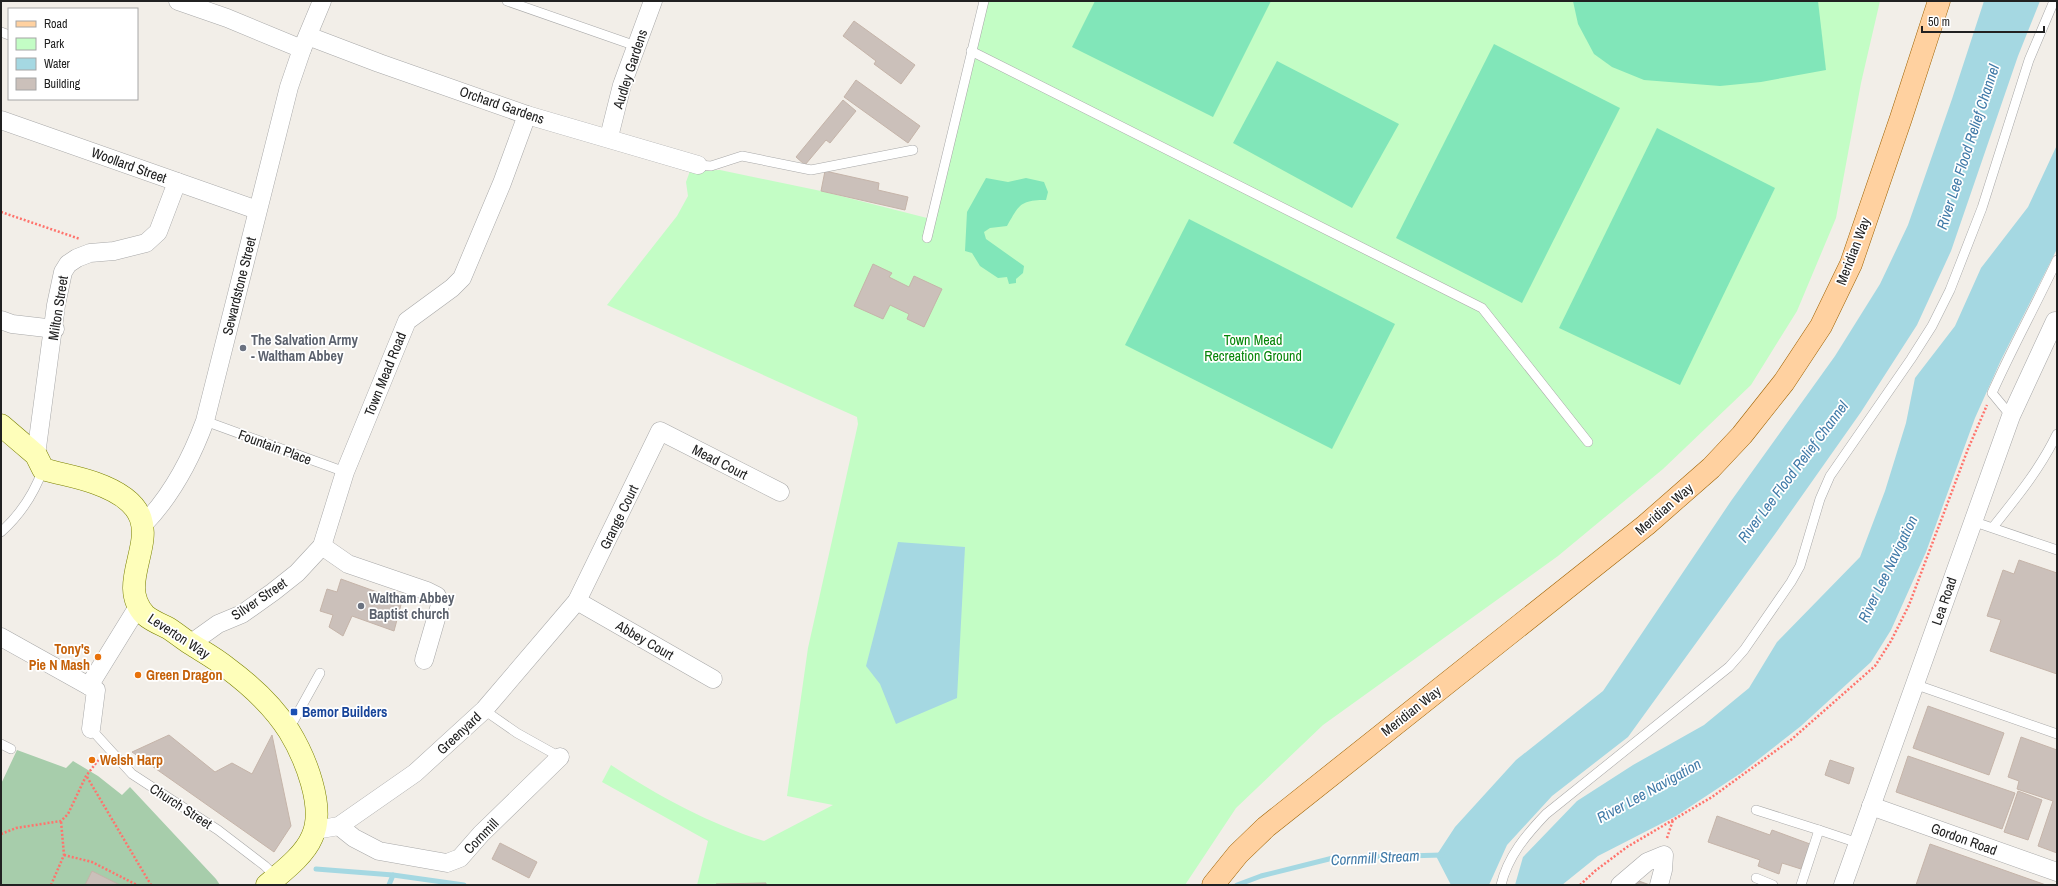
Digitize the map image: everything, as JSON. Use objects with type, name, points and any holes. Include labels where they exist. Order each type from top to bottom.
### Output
[{"type":"main road","name":"Meridian Way","points":[[1213,885],[1254,838],[1288,809],[1646,525],[1710,468],[1742,435],[1774,395],[1822,326],[1851,264],[1939,1]]},
{"type":"street","name":"Orchard Gardens","points":[[178,1],[305,43],[379,63],[527,114],[609,137],[698,165]]},
{"type":"street","name":"Sewardstone Street","points":[[144,524],[159,509],[169,494],[196,443],[205,421],[257,210],[290,87],[305,43],[322,1]]},
{"type":"street","name":"Audley Gardens","points":[[609,137],[622,85],[653,1]]},
{"type":"street","name":"Town Mead Road","points":[[322,546],[345,472],[407,321],[452,288],[462,278],[502,183],[527,114]]},
{"type":"street","name":"Woollard Street","points":[[1,120],[257,210]]},
{"type":"street","name":"Milton Street","points":[[39,462],[56,305],[63,272],[68,264],[77,258],[90,253],[114,251],[146,243],[158,232],[177,182]]},
{"type":"street","name":"Lea Road","points":[[1843,885],[2010,416],[2056,318]]},
{"type":"street","points":[[1,320],[12,324],[54,329]]},
{"type":"street","points":[[1,425],[39,462],[96,483],[129,501],[144,524]]},
{"type":"street","name":"Mead Court","points":[[660,432],[780,492]]},
{"type":"street","name":"Grange Court","points":[[577,602],[660,432]]},
{"type":"street","name":"Leverton Way","points":[[144,524],[144,538],[134,574],[134,591],[138,605],[151,620],[169,629],[232,672],[265,702],[288,730],[306,767],[315,793],[315,830],[305,848],[271,881]]},
{"type":"street","points":[[322,546],[348,564],[427,590],[437,596],[440,605],[424,660]]},
{"type":"street","name":"Silver Street","points":[[190,644],[218,624],[242,614],[273,592],[297,573],[322,546]]},
{"type":"street","name":"Abbey Court","points":[[577,602],[713,679]]},
{"type":"street","name":"Greenyard","points":[[315,830],[339,826],[416,773],[484,710],[577,602]]},
{"type":"street","points":[[89,686],[138,605]]},
{"type":"street","points":[[1,637],[96,690],[91,729]]},
{"type":"street","name":"Cornmill","points":[[339,826],[354,838],[379,850],[447,863],[460,858],[481,834],[560,757]]},
{"type":"street","name":"Gordon Road","points":[[1871,806],[2057,872]]},
{"type":"street","points":[[1620,885],[1647,862],[1664,855],[1663,870],[1659,885]]},
{"type":"lane","points":[[507,1],[636,46]]},
{"type":"lane","points":[[927,238],[984,1]]},
{"type":"lane","points":[[1500,885],[1514,852],[1527,834],[1546,814],[1729,667],[1744,650],[1792,582],[1800,566],[1820,499],[1830,476],[1911,359],[1932,326],[1950,290],[1982,208],[2029,60],[2054,1]]},
{"type":"lane","points":[[971,51],[1482,308],[1588,442]]},
{"type":"lane","points":[[698,165],[711,166],[742,156],[811,170],[913,150]]},
{"type":"lane","points":[[2010,416],[1992,394],[2010,353],[2032,315],[2057,260]]},
{"type":"lane","name":"Fountain Place","points":[[205,421],[345,472]]},
{"type":"lane","points":[[1993,527],[2029,483],[2046,458],[2057,434]]},
{"type":"lane","points":[[1,532],[15,519],[31,496],[39,462]]},
{"type":"lane","points":[[1972,521],[2057,550]]},
{"type":"lane","points":[[288,730],[320,673]]},
{"type":"lane","points":[[1914,684],[2057,734]]},
{"type":"lane","points":[[484,710],[517,733],[560,757]]},
{"type":"lane","name":"Church Street","points":[[91,729],[132,774],[218,830],[265,866],[271,881]]},
{"type":"lane","points":[[1,744],[12,749]]},
{"type":"lane","points":[[1756,810],[1858,843]]},
{"type":"lane","points":[[1801,885],[1819,830]]},
{"type":"lane","points":[[1756,878],[1773,885]]},
{"type":"path","points":[[1,212],[84,241]]},
{"type":"path","points":[[1580,885],[1595,871],[1627,847],[1712,797],[1792,739],[1875,666],[1891,642],[1910,605],[1968,449],[1992,394]]},
{"type":"path","points":[[1,834],[16,828],[61,821],[68,814],[86,776],[108,748]]},
{"type":"path","points":[[86,776],[151,885]]},
{"type":"path","points":[[52,885],[64,855],[61,821]]},
{"type":"path","points":[[64,855],[92,862],[137,885]]},
{"type":"green space","name":"Town Mead Recreation Ground","points":[[982,1],[1880,1],[1861,83],[1836,218],[1797,311],[1751,385],[1663,469],[1558,556],[1323,725],[1236,808],[1185,885],[697,885],[708,841],[602,782],[611,765],[647,788],[704,818],[764,841],[833,805],[787,796],[808,648],[858,424],[857,417],[607,305],[677,216],[688,196],[686,182],[690,171],[720,170],[821,191],[931,219]]},
{"type":"green space","points":[[1095,1],[1271,1],[1213,117],[1072,47]]},
{"type":"green space","points":[[1573,1],[1818,1],[1826,70],[1761,82],[1720,86],[1644,80],[1612,67],[1594,54],[1578,24]]},
{"type":"green space","points":[[1494,44],[1620,108],[1522,303],[1396,238]]},
{"type":"green space","points":[[1277,61],[1399,124],[1352,208],[1233,143]]},
{"type":"green space","points":[[1657,128],[1775,188],[1680,385],[1559,328]]},
{"type":"green space","points":[[986,178],[1008,182],[1026,178],[1044,182],[1048,192],[1046,200],[1031,201],[1021,205],[1014,213],[1007,226],[990,228],[984,232],[986,239],[1024,266],[1023,273],[1016,279],[1016,283],[1009,284],[1007,277],[998,278],[980,266],[972,253],[965,251],[967,212]]},
{"type":"green space","points":[[1189,219],[1395,324],[1332,449],[1125,345]]},
{"type":"green space","points":[[17,750],[66,768],[73,761],[98,776],[122,795],[130,787],[220,885],[1,885],[1,784]]},
{"type":"water","name":"River Lee Flood Relief Channel","points":[[1984,1],[2040,1],[2018,56],[1951,251],[1917,325],[1861,412],[1628,737],[1552,796],[1507,845],[1489,885],[1451,885],[1436,856],[1455,827],[1516,760],[1603,691],[1731,501],[1835,356],[1880,284],[1908,225]]},
{"type":"water","name":"River Lee Navigation","points":[[2057,145],[2057,249],[2001,360],[1975,418],[1926,552],[1891,630],[1871,662],[1801,726],[1741,773],[1676,816],[1598,856],[1562,885],[1515,885],[1523,857],[1577,801],[1633,765],[1704,725],[1749,688],[1777,642],[1860,557],[1885,491],[1906,423],[1915,378],[1955,326],[1981,268],[2028,207]]},
{"type":"water","points":[[898,542],[965,547],[957,698],[896,724],[880,684],[866,666]]},
{"type":"building","points":[[854,21],[915,65],[901,84],[874,64],[876,61],[843,36]]},
{"type":"building","points":[[856,80],[920,126],[908,143],[844,97]]},
{"type":"building","points":[[843,100],[856,111],[830,143],[826,140],[805,165],[796,157]]},
{"type":"building","points":[[825,171],[879,183],[878,190],[908,197],[905,210],[821,191]]},
{"type":"building","points":[[873,264],[892,273],[889,277],[909,287],[914,276],[942,289],[924,327],[907,319],[909,314],[890,305],[883,319],[854,306]]},
{"type":"building","points":[[2019,560],[2057,573],[2057,674],[1990,651],[2001,620],[1987,616],[2003,570],[2014,574]]},
{"type":"building","name":"Waltham Abbey Baptist church","points":[[341,579],[402,601],[394,631],[352,616],[343,636],[329,627],[333,615],[320,611],[327,589],[337,592]]},
{"type":"building","points":[[1928,706],[2004,733],[1989,775],[1913,748]]},
{"type":"building","points":[[169,735],[215,772],[232,763],[252,774],[272,735],[291,826],[274,852],[132,752]]},
{"type":"building","points":[[2021,737],[2057,750],[2057,853],[2038,846],[2053,801],[2017,789],[2019,781],[2008,777]]},
{"type":"building","points":[[1908,756],[2015,793],[2002,829],[1896,792]]},
{"type":"building","points":[[1830,760],[1854,768],[1849,784],[1825,775]]},
{"type":"building","points":[[2018,791],[2042,800],[2028,840],[2004,832]]},
{"type":"building","points":[[1717,816],[1770,835],[1772,830],[1810,844],[1801,869],[1782,863],[1779,874],[1758,866],[1760,860],[1708,842]]},
{"type":"building","points":[[500,843],[537,862],[529,878],[492,859]]},
{"type":"building","points":[[1930,844],[2046,885],[1916,885]]},
{"type":"building","points":[[92,871],[120,885],[85,885]]},
{"type":"building","points":[[1636,880],[1650,885],[1634,885]]},
{"type":"building","points":[[766,883],[766,885],[716,885],[716,884]]},
{"type":"waterway","name":"Cornmill Stream","points":[[1237,885],[1261,876],[1333,858],[1442,855]]},
{"type":"waterway","name":"Cornmill Stream","points":[[316,869],[393,875],[464,885]]},
{"type":"waterway","name":"Cornmill Stream","points":[[389,885],[393,875]]},
{"type":"place","name":"The Salvation Army - Waltham Abbey","points":[[243,348]]},
{"type":"place","name":"Waltham Abbey Baptist church","points":[[361,606]]},
{"type":"place","name":"Tony's Pie N Mash","points":[[98,657]]},
{"type":"place","name":"Green Dragon","points":[[138,675]]},
{"type":"place","name":"Bemor Builders","points":[[294,712]]},
{"type":"place","name":"Welsh Harp","points":[[92,760]]}]
